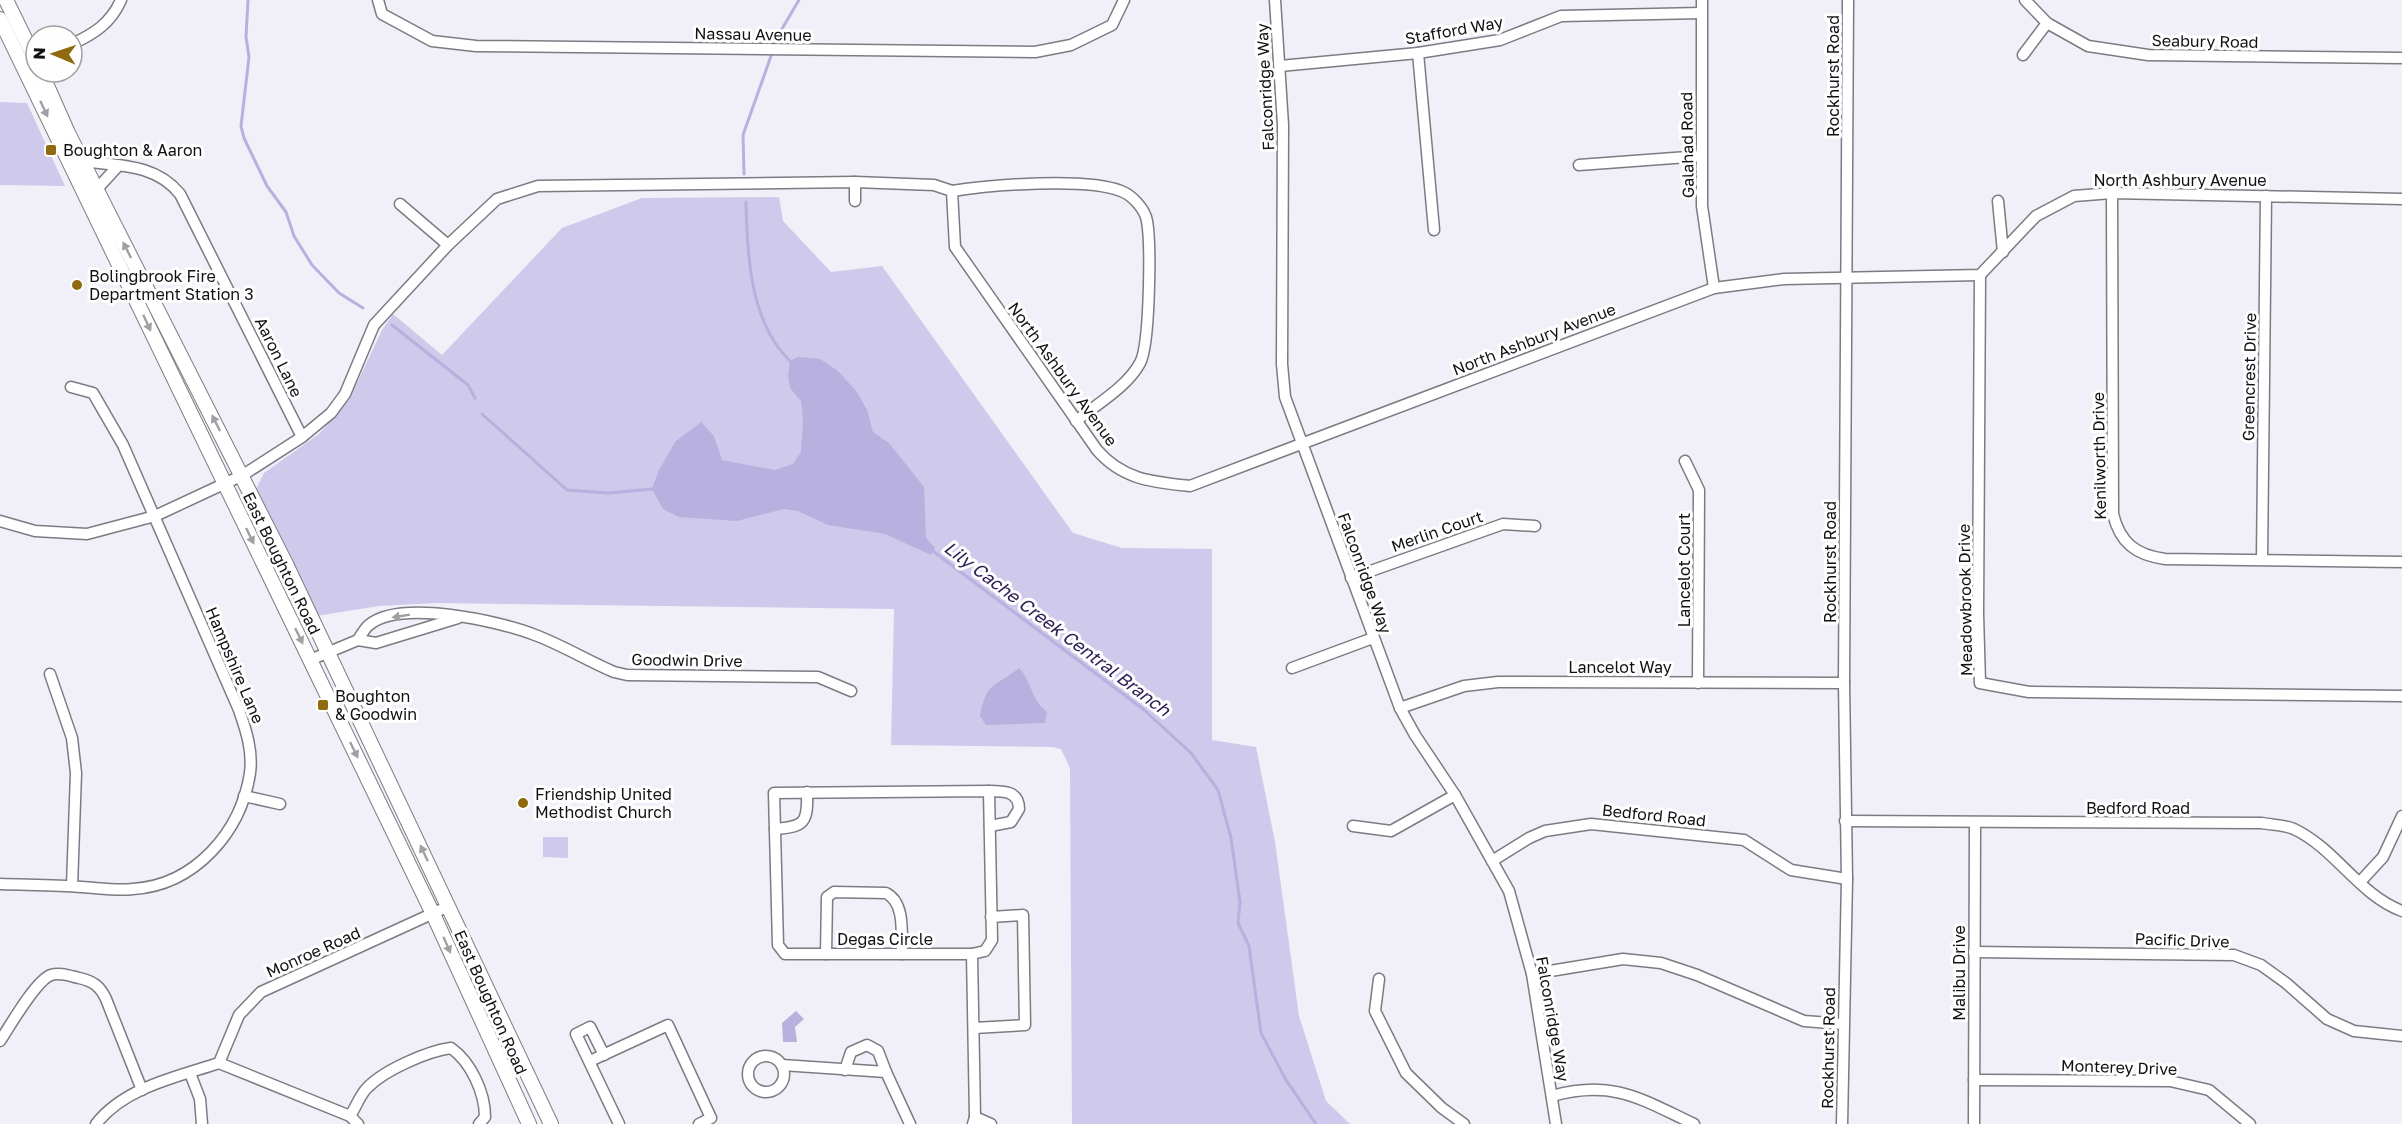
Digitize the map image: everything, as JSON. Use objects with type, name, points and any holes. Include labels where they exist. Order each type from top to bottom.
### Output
[{"type":"main road","name":"East Boughton Road","points":[[6,0],[24,41]]},
{"type":"main road","name":"East Boughton Road","points":[[0,19],[24,50]]},
{"type":"main road","name":"East Boughton Road","points":[[43,84],[225,483],[433,914],[529,1124]]},
{"type":"main road","name":"East Boughton Road","points":[[46,84],[81,161],[243,475],[551,1124]]},
{"type":"street","points":[[84,39],[97,33],[116,10],[121,0]]},
{"type":"street","name":"Nassau Avenue","points":[[378,0],[382,14],[432,41],[476,46],[1035,52],[1071,45],[1112,25],[1124,0]]},
{"type":"street","name":"Falconridge Way","points":[[1275,0],[1283,124],[1282,378],[1287,405],[1400,708],[1455,795],[1509,891],[1532,974],[1556,1124]]},
{"type":"street","name":"Galahad Road","points":[[1702,0],[1702,206],[1714,288]]},
{"type":"street","name":"Rockhurst Road","points":[[1842,1124],[1847,879],[1844,683],[1848,0]]},
{"type":"street","name":"Seabury Road","points":[[2025,0],[2047,23],[2088,46],[2148,55],[2402,58]]},
{"type":"street","name":"Stafford Way","points":[[1280,66],[1418,53],[1500,40],[1561,16],[1701,13]]},
{"type":"street","points":[[2024,55],[2047,23]]},
{"type":"street","points":[[1418,53],[1434,230]]},
{"type":"street","points":[[1579,165],[1701,156]]},
{"type":"street","name":"Aaron Lane","points":[[81,161],[153,171],[167,180],[180,194],[302,437]]},
{"type":"street","points":[[96,190],[118,166]]},
{"type":"street","points":[[855,182],[855,201]]},
{"type":"street","points":[[0,521],[35,531],[87,534],[155,516],[243,475],[302,437],[331,413],[345,394],[374,325],[448,245],[497,199],[538,186],[855,182],[934,185],[952,191],[996,184],[1100,185],[1122,191],[1134,200],[1147,220],[1147,333],[1141,362],[1126,381],[1076,421]]},
{"type":"street","name":"North Ashbury Avenue","points":[[952,191],[955,247],[1076,421],[1110,464],[1145,482],[1190,486],[1714,288],[1784,279],[1980,275],[2036,216],[2074,196],[2112,193],[2402,199]]},
{"type":"street","name":"Kenilworth Drive","points":[[2112,193],[2112,502],[2116,528],[2127,545],[2150,557],[2402,562]]},
{"type":"street","name":"Greencrest Drive","points":[[2262,559],[2266,196]]},
{"type":"street","points":[[1998,201],[2003,252]]},
{"type":"street","points":[[400,204],[448,245]]},
{"type":"street","name":"Meadowbrook Drive","points":[[1980,275],[1980,683],[2029,692],[2402,696]]},
{"type":"street","name":"Hampshire Lane","points":[[0,884],[132,890],[162,884],[189,870],[209,855],[230,830],[244,796],[250,771],[249,738],[239,710],[123,445],[93,393],[71,387]]},
{"type":"street","name":"Lancelot Court","points":[[1685,460],[1699,490],[1698,683]]},
{"type":"street","name":"Merlin Court","points":[[1351,578],[1503,524],[1535,526]]},
{"type":"street","name":"Goodwin Drive","points":[[310,660],[358,640],[369,624],[386,618],[424,612],[507,625],[538,636],[609,670],[627,675],[818,677],[851,691]]},
{"type":"street","name":"Goodwin Drive","points":[[358,640],[376,643],[458,618]]},
{"type":"street","points":[[1292,668],[1373,638]]},
{"type":"street","points":[[50,674],[72,738],[76,773],[72,886]]},
{"type":"street","name":"Lancelot Way","points":[[1400,708],[1443,692],[1481,683],[1844,683]]},
{"type":"street","points":[[989,791],[992,940],[985,951],[972,954],[974,1120],[991,1124]]},
{"type":"street","points":[[775,829],[793,828],[802,823],[807,814],[807,792]]},
{"type":"street","name":"Degas Circle","points":[[972,954],[785,954],[778,945],[774,793],[1010,792],[1017,799],[1019,809],[1011,822],[990,826]]},
{"type":"street","points":[[1353,826],[1391,831],[1455,795]]},
{"type":"street","points":[[244,796],[280,804]]},
{"type":"street","points":[[2360,882],[2384,857],[2402,816]]},
{"type":"street","name":"Bedford Road","points":[[1845,821],[2262,823],[2292,828],[2318,843],[2383,904],[2402,911]]},
{"type":"street","name":"Malibu Drive","points":[[1974,1124],[1975,823]]},
{"type":"street","name":"Bedford Road","points":[[1492,861],[1545,831],[1591,824],[1744,840],[1791,870],[1847,879]]},
{"type":"street","points":[[826,954],[827,897],[834,892],[886,893],[893,897],[899,905],[902,954]]},
{"type":"street","name":"Monroe Road","points":[[219,1063],[239,1015],[261,992],[449,906]]},
{"type":"street","points":[[974,1028],[1025,1025],[1023,915],[991,917]]},
{"type":"street","name":"Pacific Drive","points":[[1974,952],[2234,956],[2261,965],[2286,982],[2327,1019],[2354,1031],[2402,1036]]},
{"type":"street","points":[[1532,974],[1623,959],[1661,963],[1697,975],[1804,1021],[1843,1024]]},
{"type":"street","points":[[0,1041],[39,984],[50,975],[65,975],[90,981],[101,988],[142,1090]]},
{"type":"street","points":[[1379,979],[1375,1011],[1406,1073],[1442,1108],[1464,1124]]},
{"type":"street","points":[[590,1061],[668,1025],[711,1118],[699,1124]]},
{"type":"street","points":[[604,1054],[590,1027],[576,1034],[619,1124]]},
{"type":"street","points":[[845,1070],[851,1052],[867,1045],[878,1051],[910,1124]]},
{"type":"street","points":[[96,1124],[122,1100],[142,1090],[219,1063],[354,1120],[366,1089],[381,1077],[436,1050],[451,1048],[464,1056],[485,1102],[485,1117],[479,1124]]},
{"type":"street","points":[[782,1065],[886,1072]]},
{"type":"street","points":[[190,1073],[200,1099],[202,1124]]},
{"type":"street","name":"Monterey Drive","points":[[1974,1080],[2170,1081],[2209,1090],[2250,1124]]},
{"type":"street","points":[[1552,1096],[1593,1088],[1614,1090],[1641,1099],[1694,1124]]},
{"type":"shaded area","points":[[0,102],[27,103],[65,186],[0,185]]},
{"type":"shaded area","points":[[779,197],[783,221],[831,272],[882,266],[1073,533],[1122,548],[1212,549],[1212,740],[1256,747],[1275,842],[1299,1016],[1326,1101],[1350,1124],[1072,1124],[1070,768],[1061,749],[1052,747],[891,745],[894,609],[436,603],[379,606],[316,616],[256,489],[264,473],[319,434],[349,400],[382,330],[393,314],[442,355],[562,228],[642,198]]},
{"type":"shaded area","points":[[798,357],[820,359],[838,371],[857,392],[867,410],[873,432],[889,443],[924,487],[926,538],[935,548],[931,555],[885,534],[828,525],[798,511],[784,509],[737,521],[679,517],[663,509],[652,489],[659,470],[675,442],[701,422],[714,436],[722,460],[775,470],[793,464],[801,452],[803,420],[801,401],[790,388],[788,376],[790,361]]},
{"type":"shaded area","points":[[1019,668],[1037,701],[1047,712],[1045,723],[986,725],[980,716],[985,696],[992,686]]},
{"type":"shaded area","points":[[543,837],[568,837],[568,858],[543,857]]},
{"type":"shaded area","points":[[796,1011],[804,1019],[795,1027],[797,1042],[783,1042],[782,1023]]},
{"type":"waterway","name":"Lily Cache Creek Central Branch","points":[[248,0],[246,37],[249,57],[241,126],[244,138],[267,186],[286,212],[294,236],[312,265],[339,293],[363,308]]},
{"type":"waterway","points":[[776,39],[799,0]]},
{"type":"waterway","points":[[744,174],[743,135],[771,56]]},
{"type":"waterway","points":[[746,202],[753,287],[766,327],[790,361]]},
{"type":"waterway","points":[[392,325],[468,385],[475,398]]},
{"type":"waterway","points":[[482,414],[567,490],[608,493],[653,489]]},
{"type":"waterway","name":"Lily Cache Creek Central Branch","points":[[930,549],[1143,709],[1191,753],[1218,790],[1231,838],[1240,902],[1238,923],[1249,946],[1261,1033],[1286,1080],[1316,1124]]},
{"type":"place","name":"Boughton & Aaron","points":[[51,150]]},
{"type":"place","name":"Bolingbrook Fire Department Station 3","points":[[77,285]]},
{"type":"place","name":"Boughton & Goodwin","points":[[323,705]]},
{"type":"place","name":"Friendship United Methodist Church","points":[[523,803]]}]
